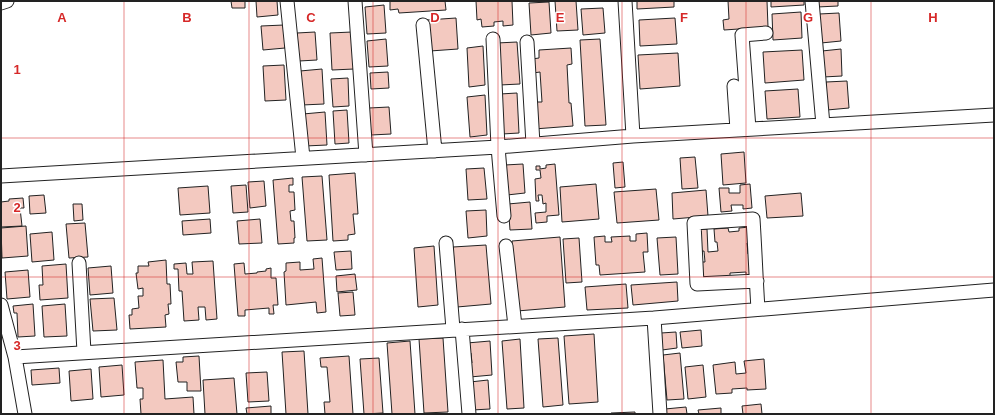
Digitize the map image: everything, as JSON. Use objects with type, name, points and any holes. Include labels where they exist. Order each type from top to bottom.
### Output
[{"type":"street","points":[[287,1],[304,158]]},
{"type":"street","points":[[355,1],[366,155]]},
{"type":"street","points":[[625,1],[633,136]]},
{"type":"street","points":[[812,1],[823,125]]},
{"type":"street","points":[[424,24],[435,151]]},
{"type":"street","points":[[743,129],[742,35],[766,33]]},
{"type":"street","points":[[493,39],[498,147],[504,216]]},
{"type":"street","points":[[527,42],[534,144]]},
{"type":"street","points":[[734,86],[743,129]]},
{"type":"street","points":[[1,176],[435,151],[633,136],[994,115]]},
{"type":"street","points":[[757,282],[697,284],[694,223],[753,219],[757,282],[758,309]]},
{"type":"street","points":[[446,243],[469,414]]},
{"type":"street","points":[[506,246],[515,326]]},
{"type":"street","points":[[79,263],[84,352]]},
{"type":"street","points":[[15,357],[654,318],[994,290]]},
{"type":"street","points":[[1,305],[15,357],[25,414]]},
{"type":"street","points":[[654,318],[660,414]]},
{"type":"building","points":[[231,1],[245,1],[245,8],[232,8]]},
{"type":"building","points":[[256,1],[277,1],[278,15],[257,17]]},
{"type":"building","points":[[390,1],[445,1],[446,10],[399,13],[398,9],[390,10]]},
{"type":"building","points":[[476,1],[512,1],[513,25],[503,26],[503,21],[494,22],[494,26],[482,27],[481,19],[477,20]]},
{"type":"building","points":[[555,1],[576,1],[578,30],[557,31]]},
{"type":"building","points":[[637,1],[674,1],[674,7],[637,9]]},
{"type":"building","points":[[728,1],[767,1],[768,27],[724,30],[723,20],[729,19]]},
{"type":"building","points":[[771,1],[804,1],[804,5],[771,7]]},
{"type":"building","points":[[817,1],[838,1],[838,6],[817,7]]},
{"type":"building","points":[[549,2],[551,33],[531,35],[529,3]]},
{"type":"building","points":[[384,5],[386,33],[367,34],[365,7]]},
{"type":"building","points":[[603,8],[605,33],[583,35],[581,9]]},
{"type":"building","points":[[801,12],[802,38],[773,40],[772,14]]},
{"type":"building","points":[[839,13],[841,41],[821,43],[819,14]]},
{"type":"building","points":[[456,18],[458,49],[430,51],[427,20]]},
{"type":"building","points":[[675,18],[677,44],[640,46],[639,20]]},
{"type":"building","points":[[284,25],[285,48],[263,50],[261,26]]},
{"type":"building","points":[[315,32],[317,60],[299,61],[297,33]]},
{"type":"building","points":[[352,32],[354,69],[332,70],[330,33]]},
{"type":"building","points":[[386,39],[388,66],[369,67],[367,41]]},
{"type":"building","points":[[600,39],[606,125],[585,126],[580,40]]},
{"type":"building","points":[[517,42],[520,84],[500,85],[497,43]]},
{"type":"building","points":[[483,46],[485,85],[469,87],[467,48]]},
{"type":"building","points":[[571,48],[572,64],[567,65],[569,103],[571,103],[573,126],[534,129],[532,102],[542,102],[540,72],[533,73],[532,59],[539,58],[539,50]]},
{"type":"building","points":[[841,49],[842,76],[823,77],[822,51]]},
{"type":"building","points":[[802,50],[804,80],[765,83],[763,52]]},
{"type":"building","points":[[678,53],[680,86],[640,89],[638,55]]},
{"type":"building","points":[[284,65],[286,100],[265,101],[263,66]]},
{"type":"building","points":[[322,69],[324,104],[302,105],[300,71]]},
{"type":"building","points":[[388,72],[389,88],[371,89],[370,73]]},
{"type":"building","points":[[348,78],[349,106],[333,107],[331,79]]},
{"type":"building","points":[[847,81],[849,108],[827,110],[826,82]]},
{"type":"building","points":[[798,89],[800,117],[767,119],[765,91]]},
{"type":"building","points":[[517,93],[519,133],[502,134],[500,94]]},
{"type":"building","points":[[485,95],[487,135],[470,137],[467,97]]},
{"type":"building","points":[[389,107],[391,134],[371,135],[369,108]]},
{"type":"building","points":[[347,110],[349,143],[335,144],[333,111]]},
{"type":"building","points":[[325,112],[327,145],[305,146],[303,114]]},
{"type":"building","points":[[744,152],[746,183],[723,185],[721,154]]},
{"type":"building","points":[[695,157],[698,188],[682,189],[680,158]]},
{"type":"building","points":[[623,162],[625,187],[615,188],[613,163]]},
{"type":"building","points":[[523,164],[525,193],[507,195],[505,165]]},
{"type":"building","points":[[555,164],[559,215],[547,216],[547,222],[536,223],[535,213],[546,212],[546,203],[543,204],[542,195],[538,195],[539,201],[536,201],[535,179],[541,178],[540,170],[536,170],[536,166],[540,166],[540,169],[546,168],[546,165]]},
{"type":"building","points":[[484,168],[487,199],[468,200],[466,169]]},
{"type":"building","points":[[355,173],[358,214],[353,214],[355,234],[348,235],[348,240],[333,241],[329,175]]},
{"type":"building","points":[[322,176],[327,240],[307,241],[302,177]]},
{"type":"building","points":[[293,178],[293,185],[289,185],[289,192],[294,192],[295,210],[290,211],[291,221],[294,221],[294,243],[278,244],[273,180]]},
{"type":"building","points":[[264,181],[266,206],[250,208],[248,182]]},
{"type":"building","points":[[596,184],[599,219],[562,222],[560,187]]},
{"type":"building","points":[[750,184],[752,208],[743,209],[743,205],[731,205],[732,211],[721,212],[719,188],[729,188],[729,193],[740,193],[740,185]]},
{"type":"building","points":[[246,185],[248,212],[233,213],[231,186]]},
{"type":"building","points":[[208,186],[210,213],[180,215],[178,188]]},
{"type":"building","points":[[656,189],[659,220],[617,223],[614,192]]},
{"type":"building","points":[[706,190],[708,216],[673,219],[672,193]]},
{"type":"building","points":[[801,193],[803,216],[767,218],[765,196]]},
{"type":"building","points":[[44,195],[46,213],[30,214],[29,196]]},
{"type":"building","points":[[23,198],[24,208],[20,208],[22,226],[1,227],[1,202],[9,201],[9,199]]},
{"type":"building","points":[[530,202],[532,229],[510,230],[508,204]]},
{"type":"building","points":[[73,204],[82,204],[83,220],[74,221]]},
{"type":"building","points":[[486,210],[487,236],[468,238],[466,211]]},
{"type":"building","points":[[210,219],[211,233],[183,235],[182,221]]},
{"type":"building","points":[[260,219],[262,243],[239,244],[237,221]]},
{"type":"building","points":[[85,223],[88,257],[69,258],[66,224]]},
{"type":"building","points":[[26,226],[28,256],[2,258],[1,228]]},
{"type":"building","points":[[750,227],[751,243],[747,243],[748,254],[751,254],[753,275],[746,276],[746,272],[730,273],[730,276],[700,278],[699,262],[705,262],[704,251],[697,252],[696,230],[707,229],[708,252],[718,251],[717,242],[715,242],[714,229],[728,228],[729,232],[739,231],[739,228]]},
{"type":"building","points":[[52,232],[54,260],[32,262],[30,234]]},
{"type":"building","points":[[647,233],[648,252],[643,252],[645,272],[600,275],[599,265],[596,265],[594,237],[605,236],[605,242],[612,242],[611,237],[630,236],[630,241],[636,241],[636,234]]},
{"type":"building","points":[[560,237],[565,307],[517,311],[512,241]]},
{"type":"building","points":[[676,237],[678,274],[660,275],[657,238]]},
{"type":"building","points":[[579,238],[582,282],[566,283],[563,239]]},
{"type":"building","points":[[486,245],[491,304],[457,307],[453,247]]},
{"type":"building","points":[[434,246],[438,305],[418,307],[414,248]]},
{"type":"building","points":[[351,251],[352,269],[336,270],[334,252]]},
{"type":"building","points":[[322,258],[326,312],[317,313],[316,302],[286,305],[284,272],[286,271],[286,263],[300,262],[300,270],[314,269],[313,259]]},
{"type":"building","points":[[166,260],[167,284],[170,284],[171,304],[168,304],[169,314],[165,315],[166,327],[130,329],[129,315],[132,315],[132,309],[139,308],[138,296],[143,296],[143,288],[138,289],[136,273],[138,273],[138,266],[149,266],[148,262]]},
{"type":"building","points":[[213,261],[217,319],[206,320],[205,307],[198,307],[199,320],[184,321],[182,291],[179,291],[178,269],[174,269],[174,264],[186,263],[187,274],[193,274],[192,262]]},
{"type":"building","points":[[244,263],[245,274],[266,271],[266,269],[271,268],[271,278],[276,278],[278,305],[273,305],[274,314],[269,314],[269,308],[245,310],[245,316],[238,316],[234,264]]},
{"type":"building","points":[[66,264],[68,298],[40,300],[39,285],[43,285],[42,266]]},
{"type":"building","points":[[111,266],[113,293],[90,295],[88,268]]},
{"type":"building","points":[[28,270],[30,297],[7,299],[5,272]]},
{"type":"building","points":[[355,274],[357,290],[337,292],[336,276]]},
{"type":"building","points":[[677,282],[678,301],[633,305],[631,285]]},
{"type":"building","points":[[626,284],[628,308],[587,310],[585,287]]},
{"type":"building","points":[[353,292],[355,315],[340,316],[338,293]]},
{"type":"building","points":[[114,298],[117,330],[93,331],[90,299]]},
{"type":"building","points":[[33,304],[35,336],[18,337],[17,313],[14,313],[13,306]]},
{"type":"building","points":[[65,304],[67,336],[44,337],[42,306]]},
{"type":"building","points":[[701,330],[702,346],[682,348],[680,332]]},
{"type":"building","points":[[676,332],[677,348],[662,350],[661,333]]},
{"type":"building","points":[[594,334],[598,402],[569,404],[564,336]]},
{"type":"building","points":[[443,338],[448,412],[424,413],[419,339]]},
{"type":"building","points":[[558,338],[563,405],[543,407],[538,339]]},
{"type":"building","points":[[520,339],[524,408],[507,409],[502,341]]},
{"type":"building","points":[[410,341],[415,414],[392,414],[387,343]]},
{"type":"building","points":[[490,341],[492,375],[470,377],[469,363],[472,363],[471,353],[468,354],[467,343]]},
{"type":"building","points":[[304,351],[308,414],[286,414],[282,352]]},
{"type":"building","points":[[680,353],[684,399],[667,400],[663,355]]},
{"type":"building","points":[[199,356],[201,391],[187,391],[187,382],[178,382],[176,362],[183,362],[183,357]]},
{"type":"building","points":[[349,356],[353,414],[325,414],[324,402],[330,402],[327,367],[321,367],[320,358]]},
{"type":"building","points":[[379,358],[383,413],[364,414],[360,359]]},
{"type":"building","points":[[764,359],[766,389],[732,389],[732,393],[716,394],[713,365],[735,362],[736,374],[746,373],[744,361]]},
{"type":"building","points":[[163,360],[165,399],[193,397],[194,414],[141,414],[140,399],[143,399],[143,388],[137,388],[135,362]]},
{"type":"building","points":[[122,365],[124,395],[101,397],[99,367]]},
{"type":"building","points":[[703,365],[706,397],[688,399],[685,367]]},
{"type":"building","points":[[59,368],[60,383],[32,385],[31,370]]},
{"type":"building","points":[[91,369],[93,399],[71,401],[69,371]]},
{"type":"building","points":[[267,372],[269,401],[248,402],[246,373]]},
{"type":"building","points":[[234,378],[237,414],[205,414],[203,380]]},
{"type":"building","points":[[488,380],[490,409],[472,410],[470,382]]},
{"type":"building","points":[[761,404],[762,414],[743,414],[742,406]]},
{"type":"building","points":[[271,406],[271,414],[247,414],[246,408]]},
{"type":"building","points":[[686,407],[687,414],[665,414],[665,409]]},
{"type":"building","points":[[721,408],[721,414],[699,414],[698,410]]},
{"type":"building","points":[[635,412],[635,414],[611,414],[611,413]]}]
